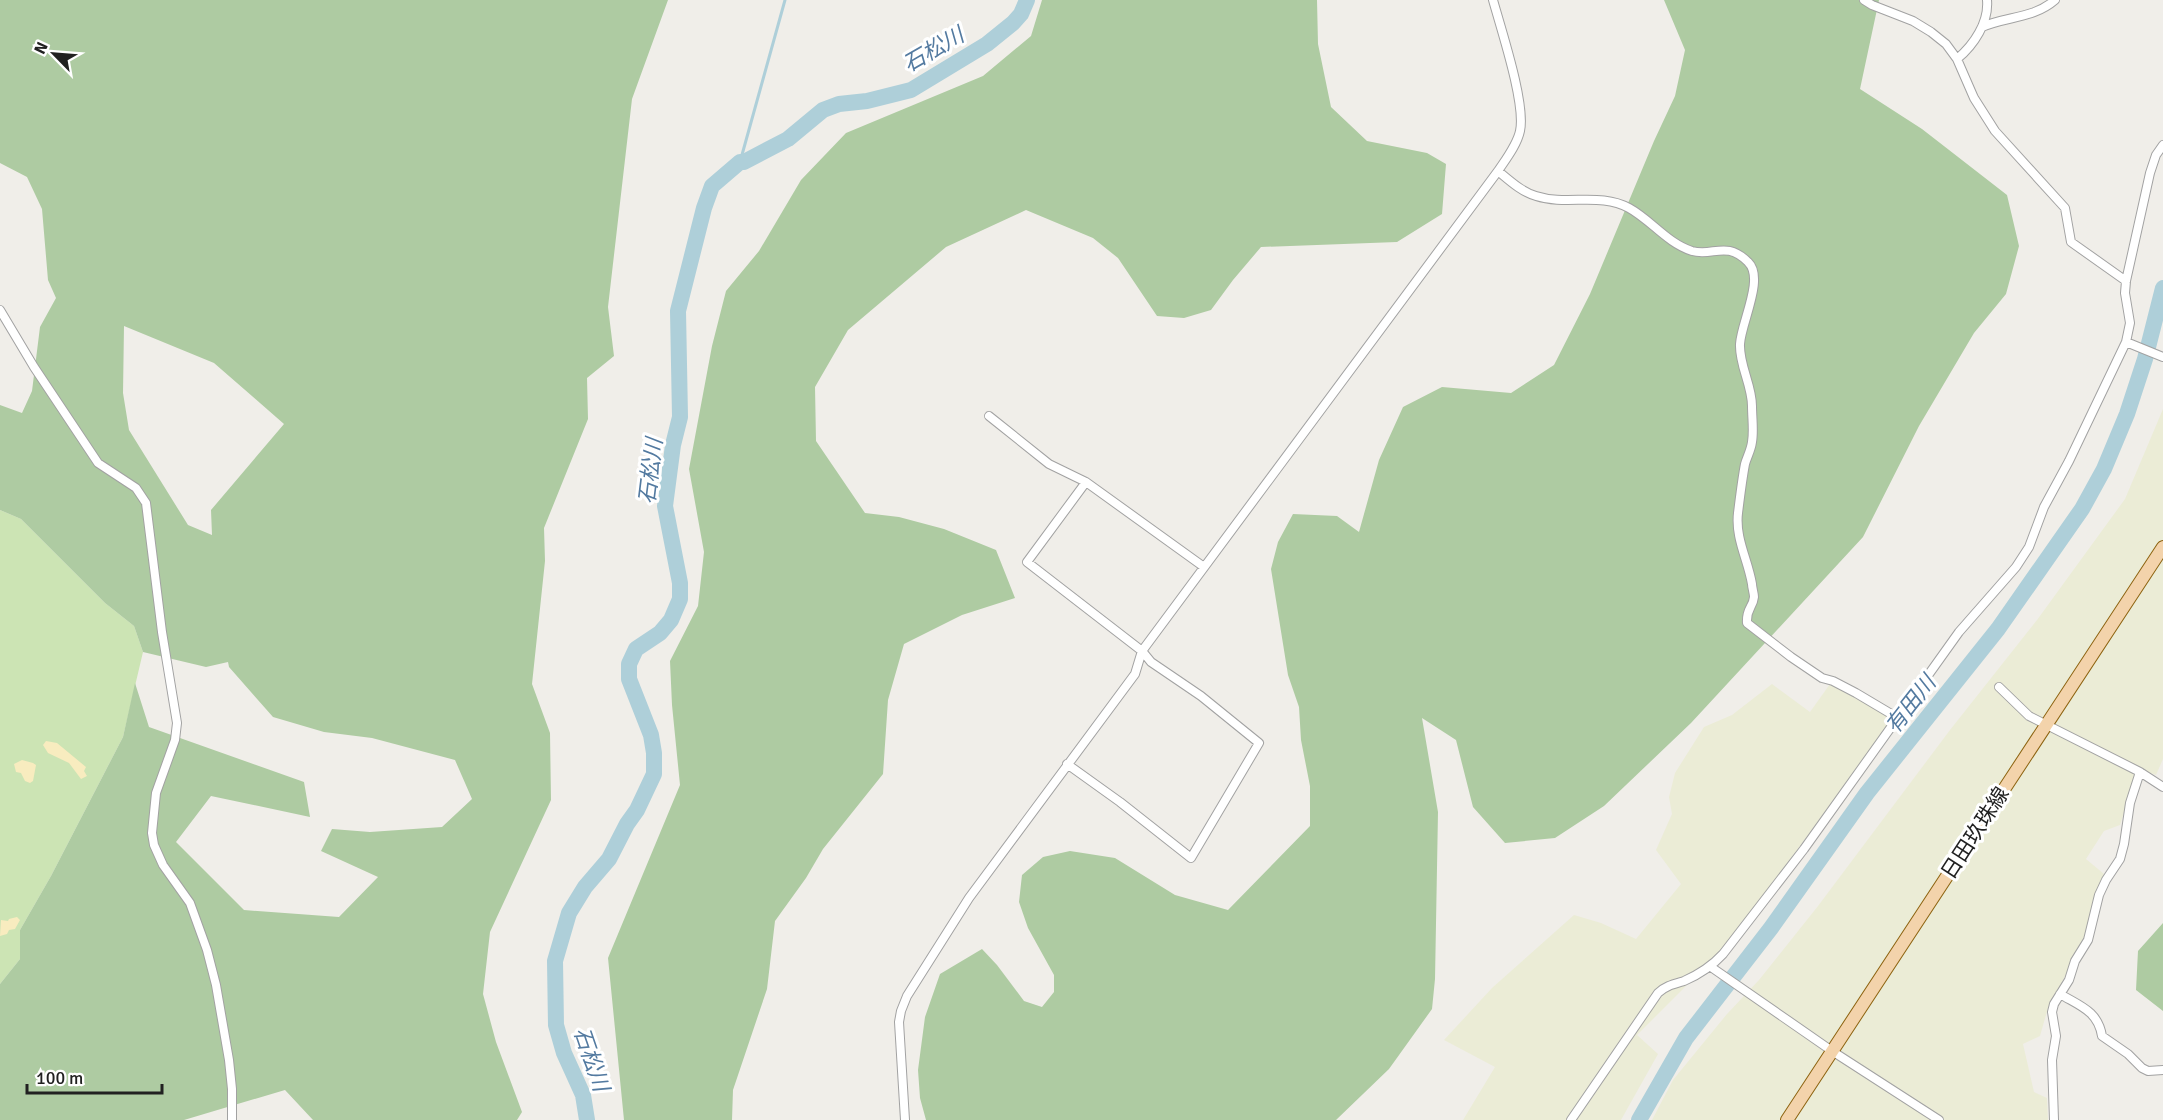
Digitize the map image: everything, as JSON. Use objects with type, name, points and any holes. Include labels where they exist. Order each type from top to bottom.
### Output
[{"type":"main road","name":"日田玖珠線","points":[[1787,1120],[2163,547]]},
{"type":"street","points":[[905,1120],[899,1022],[906,996],[969,898],[1135,674],[1142,651],[1513,148],[1520,130],[1521,108],[1493,0]]},
{"type":"street","points":[[1864,0],[1913,21],[1946,44],[1957,59],[1974,98],[1995,131],[2065,208],[2071,242],[2126,280]]},
{"type":"street","points":[[1957,59],[1982,27],[1987,0]]},
{"type":"street","points":[[1982,27],[1998,20],[2032,15],[2055,0]]},
{"type":"street","points":[[1571,1120],[1658,993],[1663,988],[1711,967],[1804,849],[1959,632],[2016,567],[2029,547],[2044,507],[2069,461],[2126,342],[2130,323],[2125,293],[2126,280],[2150,173],[2156,155],[2163,145]]},
{"type":"street","points":[[1498,171],[1536,197],[1553,200],[1603,199],[1617,202],[1631,208],[1660,232],[1694,252],[1725,249],[1748,262],[1753,269],[1754,278],[1740,333],[1740,349],[1752,401],[1752,442],[1745,465],[1737,516],[1739,539],[1754,597],[1746,613],[1747,623],[1822,678],[1840,685],[1898,718]]},
{"type":"street","points":[[0,310],[34,367],[98,463],[136,488],[146,504],[162,632],[177,723],[175,740],[156,793],[152,833],[154,845],[163,865],[190,903],[207,950],[216,985],[229,1060],[232,1120]]},
{"type":"street","points":[[2126,342],[2163,357]]},
{"type":"street","points":[[989,416],[1049,465],[1086,482],[1203,567]]},
{"type":"street","points":[[1067,764],[1191,858],[1259,743],[1201,696],[1151,662],[1142,651],[1027,562],[1086,482]]},
{"type":"street","points":[[1999,687],[2028,716],[2140,772],[2163,787]]},
{"type":"street","points":[[2054,1120],[2052,1060],[2056,1036],[2052,1012],[2054,1004],[2069,980],[2075,961],[2088,940],[2099,895],[2120,859],[2130,803],[2140,772]]},
{"type":"street","points":[[1711,967],[1832,1051],[1940,1120]]},
{"type":"street","points":[[2060,994],[2092,1014],[2100,1023],[2102,1036],[2128,1054],[2142,1068],[2148,1071],[2163,1070]]},
{"type":"green space","points":[[0,0],[668,0],[632,99],[608,307],[614,356],[587,378],[588,419],[544,528],[545,561],[532,684],[550,733],[551,800],[490,932],[483,994],[496,1042],[522,1112],[517,1120],[313,1120],[285,1090],[184,1120],[0,1120],[0,984],[20,959],[20,930],[51,876],[123,737],[135,683],[149,727],[304,782],[310,817],[211,796],[176,842],[244,910],[339,917],[378,877],[321,851],[332,829],[370,832],[442,827],[472,799],[455,760],[372,738],[324,732],[273,717],[229,667],[228,662],[206,667],[143,652],[134,626],[105,603],[21,519],[0,510],[0,405],[22,413],[32,391],[40,327],[56,298],[48,280],[42,209],[27,177],[0,163]],"holes":[[[124,326],[214,363],[284,424],[211,510],[212,535],[188,525],[129,430],[123,393]]]},
{"type":"green space","points":[[1042,0],[1317,0],[1318,44],[1331,107],[1367,141],[1427,153],[1446,164],[1442,214],[1397,242],[1261,247],[1211,310],[1184,318],[1157,316],[1118,258],[1093,238],[1026,210],[946,247],[848,330],[815,387],[816,441],[865,513],[899,517],[944,529],[996,550],[1015,598],[962,615],[904,644],[888,700],[883,774],[823,849],[806,878],[775,921],[767,989],[733,1090],[732,1120],[624,1120],[608,958],[680,785],[670,661],[698,606],[704,552],[689,469],[712,346],[726,291],[759,251],[801,180],[846,133],[983,76],[1031,36]]},
{"type":"green space","points":[[1664,0],[1879,0],[1860,89],[1922,129],[2007,195],[2019,246],[2006,294],[1974,333],[1919,426],[1863,537],[1691,723],[1604,806],[1555,838],[1505,843],[1473,807],[1456,740],[1422,718],[1438,812],[1435,979],[1432,1009],[1389,1069],[1336,1120],[926,1120],[920,1098],[918,1070],[925,1017],[940,974],[982,949],[1024,1001],[1042,1007],[1054,992],[1054,975],[1028,928],[1019,902],[1022,875],[1043,857],[1070,851],[1115,858],[1175,895],[1228,910],[1310,826],[1310,786],[1301,740],[1299,707],[1288,675],[1271,569],[1278,542],[1293,514],[1337,516],[1359,532],[1379,460],[1403,407],[1442,387],[1511,393],[1554,365],[1590,294],[1675,96],[1685,50]]},
{"type":"green space","points":[[2163,409],[2163,759],[2156,775],[2142,770],[2136,773],[2120,825],[2104,831],[2086,859],[2104,874],[2088,933],[2048,1008],[2040,1036],[2023,1044],[2034,1092],[2047,1098],[2048,1120],[1652,1120],[1673,1080],[1727,1014],[1759,980],[1818,906],[1950,730],[2037,620],[2125,499]]},
{"type":"green space","points":[[0,510],[21,519],[105,603],[134,626],[143,652],[123,737],[51,876],[20,930],[20,959],[0,984]]},
{"type":"green space","points":[[1772,684],[1810,712],[1830,684],[1893,719],[1745,921],[1711,961],[1637,1035],[1658,1054],[1621,1120],[1463,1120],[1495,1067],[1444,1040],[1492,988],[1574,915],[1601,923],[1636,939],[1681,884],[1656,850],[1672,814],[1669,797],[1675,773],[1704,727],[1732,715]]},
{"type":"green space","points":[[2163,923],[2163,1011],[2136,990],[2138,951]]},
{"type":"sand","points":[[46,741],[57,743],[86,767],[84,771],[87,776],[81,779],[69,763],[48,753],[43,745]]},
{"type":"sand","points":[[22,760],[36,765],[33,781],[30,783],[25,781],[21,773],[16,772],[14,764]]},
{"type":"sand","points":[[17,917],[20,920],[15,929],[0,936],[1,920],[8,921]]},
{"type":"waterway","points":[[740,162],[785,0]]},
{"type":"waterway","name":"石松川","points":[[587,1120],[583,1095],[564,1053],[556,1025],[555,961],[569,913],[585,887],[609,859],[637,810],[654,774],[651,735],[629,679],[629,664],[636,649],[660,633],[671,620],[680,599],[680,583],[665,506],[673,445],[680,417],[678,311],[704,208],[712,186],[740,162],[788,139],[823,110],[839,104],[867,101],[911,90],[987,44],[1013,23],[1021,14],[1027,0]]},
{"type":"waterway","name":"有田川","points":[[1639,1120],[1686,1038],[1771,928],[1867,793],[1998,629],[2082,509],[2104,469],[2127,414],[2145,359],[2163,288]]}]
